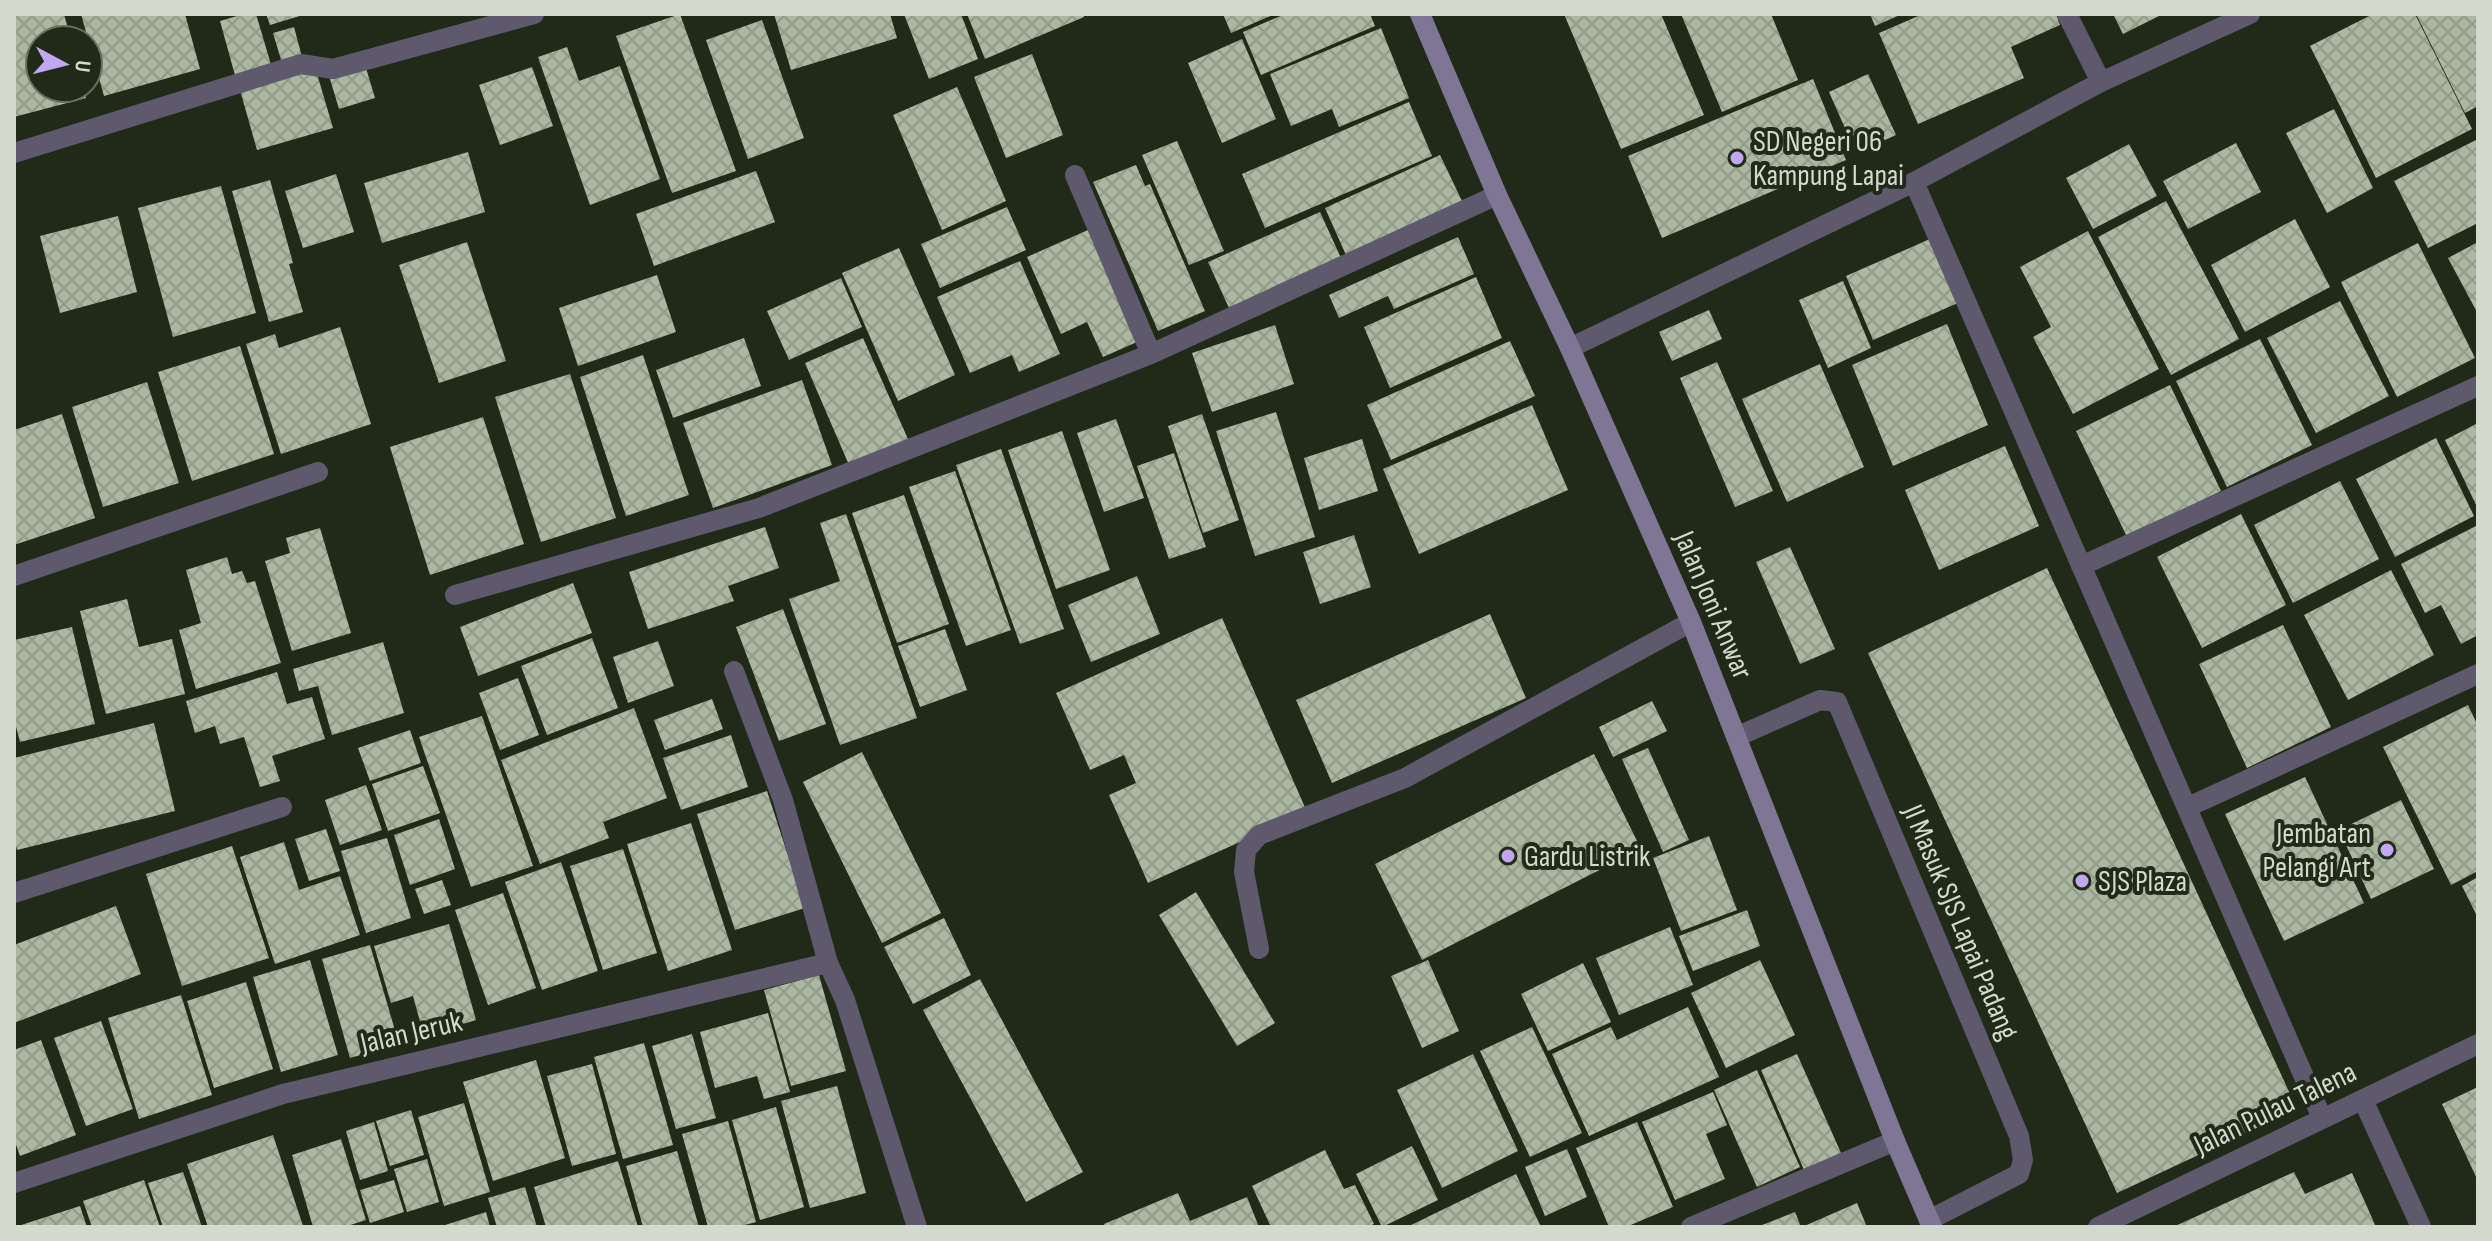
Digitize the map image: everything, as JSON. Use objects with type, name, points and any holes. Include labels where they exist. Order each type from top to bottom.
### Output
[{"type":"main road","name":"Jalan Joni Anwar","points":[[1420,14],[1497,195],[1570,348],[1691,622],[1930,1223]]},
{"type":"street","points":[[14,153],[301,64],[333,69],[534,14]]},
{"type":"street","points":[[2067,14],[2101,82]]},
{"type":"street","points":[[1570,348],[1914,182],[2101,82],[2250,14]]},
{"type":"street","points":[[1075,175],[1151,354]]},
{"type":"street","points":[[1914,182],[2322,1118]]},
{"type":"street","points":[[455,595],[759,508],[1151,354],[1497,195]]},
{"type":"street","points":[[2081,566],[2478,386]]},
{"type":"street","points":[[14,576],[318,472]]},
{"type":"street","points":[[1259,949],[1244,872],[1246,850],[1259,835],[1405,778],[1691,622]]},
{"type":"street","points":[[734,671],[783,800],[828,963],[845,1000],[917,1227]]},
{"type":"street","points":[[2188,807],[2478,674]]},
{"type":"street","name":"Jl Masuk SJS Lapai Padang","points":[[1736,737],[1820,700],[1837,702],[2019,1136],[2023,1160],[2019,1174],[1930,1223]]},
{"type":"street","points":[[14,893],[282,807]]},
{"type":"street","name":"Jalan Jeruk","points":[[14,1183],[283,1094],[828,963]]},
{"type":"street","name":"Jalan Pulau Talena","points":[[2098,1227],[2478,1044]]},
{"type":"street","points":[[2363,1100],[2421,1227]]},
{"type":"street","points":[[1691,1227],[1895,1141]]},
{"type":"building","points":[[14,14],[64,14],[67,24],[24,24],[24,104],[63,104],[14,117]]},
{"type":"building","points":[[81,14],[185,14],[200,69],[104,96],[104,24],[84,24]]},
{"type":"building","points":[[256,14],[272,68],[236,79],[220,21]]},
{"type":"building","points":[[266,14],[303,14],[303,15],[270,25]]},
{"type":"building","points":[[680,14],[736,171],[672,193],[616,36]]},
{"type":"building","points":[[774,14],[890,14],[897,38],[791,70]]},
{"type":"building","points":[[904,14],[961,14],[978,59],[929,79]]},
{"type":"building","points":[[967,14],[1083,14],[1084,17],[985,59]]},
{"type":"building","points":[[1223,14],[1275,14],[1231,33]]},
{"type":"building","points":[[1285,14],[1370,14],[1375,26],[1261,75],[1243,32]]},
{"type":"building","name":"SD Negeri 06 Kampung Lapai","points":[[1564,14],[1661,14],[1704,115],[1621,149]]},
{"type":"building","name":"SD Negeri 06 Kampung Lapai","points":[[1681,14],[1771,14],[1798,80],[1722,112]]},
{"type":"building","points":[[1870,14],[1902,14],[1875,26]]},
{"type":"building","points":[[1923,14],[2056,14],[2060,25],[2011,47],[2024,78],[1918,124],[1879,33]]},
{"type":"building","points":[[2113,14],[2163,14],[2123,34]]},
{"type":"building","points":[[2373,14],[2415,14],[2472,129],[2376,178],[2310,46]]},
{"type":"building","points":[[2416,14],[2478,14],[2478,106],[2465,113]]},
{"type":"building","points":[[762,20],[804,138],[748,159],[706,40]]},
{"type":"building","points":[[294,27],[302,57],[282,63],[273,33]]},
{"type":"building","points":[[1381,28],[1409,98],[1339,127],[1332,109],[1291,126],[1270,74]]},
{"type":"building","points":[[1242,39],[1276,119],[1222,143],[1188,63]]},
{"type":"building","points":[[567,47],[579,81],[620,66],[660,179],[590,205],[538,57]]},
{"type":"building","points":[[1032,54],[1063,135],[1006,158],[974,77]]},
{"type":"building","points":[[315,67],[333,128],[257,150],[240,90]]},
{"type":"building","points":[[532,67],[553,126],[500,145],[479,85]]},
{"type":"building","points":[[366,68],[375,98],[339,109],[330,79]]},
{"type":"building","points":[[1868,74],[1896,135],[1856,153],[1829,92]]},
{"type":"building","name":"SD Negeri 06 Kampung Lapai","points":[[1813,79],[1846,160],[1662,238],[1628,156]]},
{"type":"building","points":[[957,87],[1006,201],[942,230],[893,115]]},
{"type":"building","points":[[1409,102],[1432,156],[1265,228],[1242,174]]},
{"type":"building","points":[[2334,109],[2373,188],[2327,213],[2286,133]]},
{"type":"building","points":[[2478,139],[2478,223],[2428,248],[2394,181]]},
{"type":"building","points":[[1177,141],[1224,251],[1189,265],[1142,155]]},
{"type":"building","points":[[2236,143],[2261,192],[2188,229],[2163,181]]},
{"type":"building","points":[[2129,144],[2157,196],[2093,229],[2066,178]]},
{"type":"building","points":[[468,152],[485,212],[382,243],[364,183]]},
{"type":"building","points":[[1440,155],[1462,201],[1346,255],[1325,208]]},
{"type":"building","points":[[1136,165],[1145,186],[1150,184],[1205,311],[1158,331],[1093,182]]},
{"type":"building","points":[[756,171],[775,222],[654,266],[636,214]]},
{"type":"building","points":[[336,174],[354,232],[303,248],[285,191]]},
{"type":"building","points":[[270,180],[303,312],[269,322],[232,191]]},
{"type":"building","points":[[221,186],[256,313],[173,337],[138,208]]},
{"type":"building","points":[[2166,201],[2239,339],[2171,375],[2098,237]]},
{"type":"building","points":[[1007,207],[1026,250],[940,288],[921,244]]},
{"type":"building","points":[[1320,212],[1341,258],[1229,308],[1208,262]]},
{"type":"building","points":[[118,216],[137,292],[60,313],[40,236]]},
{"type":"building","points":[[2295,219],[2330,287],[2245,332],[2211,265]]},
{"type":"building","points":[[1088,230],[1137,342],[1103,357],[1087,322],[1061,334],[1027,257]]},
{"type":"building","points":[[2088,231],[2159,369],[2073,414],[2033,337],[2051,327],[2020,267]]},
{"type":"building","points":[[1458,237],[1474,274],[1394,309],[1388,296],[1339,318],[1329,295]]},
{"type":"building","points":[[1930,239],[1958,303],[1873,340],[1846,276]]},
{"type":"building","points":[[467,242],[506,361],[439,383],[399,265]]},
{"type":"building","points":[[2478,242],[2478,314],[2448,258]]},
{"type":"building","points":[[2418,243],[2475,358],[2397,397],[2341,282]]},
{"type":"building","points":[[899,248],[955,375],[898,401],[842,273]]},
{"type":"building","points":[[1020,261],[1060,354],[1019,372],[1012,355],[970,373],[937,297]]},
{"type":"building","points":[[657,275],[676,332],[578,366],[559,308]]},
{"type":"building","points":[[1476,277],[1502,338],[1390,388],[1364,327]]},
{"type":"building","points":[[841,278],[862,327],[789,360],[767,311]]},
{"type":"building","points":[[1843,281],[1871,348],[1828,368],[1799,300]]},
{"type":"building","points":[[2340,301],[2389,396],[2316,433],[2267,338]]},
{"type":"building","points":[[1709,310],[1722,339],[1672,361],[1659,332]]},
{"type":"building","points":[[1947,324],[1988,425],[1893,466],[1852,365]]},
{"type":"building","points":[[1275,325],[1294,384],[1212,412],[1192,353]]},
{"type":"building","points":[[340,327],[371,424],[281,454],[246,344],[275,334],[279,348]]},
{"type":"building","points":[[744,338],[761,386],[673,418],[656,370]]},
{"type":"building","points":[[863,338],[908,439],[849,465],[805,363]]},
{"type":"building","points":[[2260,339],[2312,445],[2227,487],[2176,381]]},
{"type":"building","points":[[1510,341],[1535,396],[1391,460],[1367,405]]},
{"type":"building","points":[[240,346],[274,454],[192,481],[158,372]]},
{"type":"building","points":[[643,355],[689,495],[626,516],[580,377]]},
{"type":"building","points":[[1717,362],[1773,491],[1735,507],[1680,378]]},
{"type":"building","points":[[1820,364],[1864,467],[1787,502],[1742,399]]},
{"type":"building","points":[[570,374],[616,518],[541,542],[495,397]]},
{"type":"building","points":[[802,380],[832,465],[713,508],[683,423]]},
{"type":"building","points":[[147,382],[179,483],[103,507],[72,407]]},
{"type":"building","points":[[2170,385],[2221,491],[2127,537],[2076,431]]},
{"type":"building","points":[[1532,405],[1568,490],[1419,554],[1383,469]]},
{"type":"building","points":[[1276,412],[1315,537],[1255,556],[1216,431]]},
{"type":"building","points":[[62,414],[95,518],[14,545],[14,430]]},
{"type":"building","points":[[1202,414],[1239,520],[1203,533],[1168,426]]},
{"type":"building","points":[[483,417],[524,544],[430,575],[390,447]]},
{"type":"building","points":[[1116,419],[1144,498],[1104,512],[1077,433]]},
{"type":"building","points":[[2478,423],[2478,509],[2445,440]]},
{"type":"building","points":[[1062,431],[1110,570],[1056,589],[1008,450]]},
{"type":"building","points":[[2436,438],[2474,516],[2395,557],[2356,479]]},
{"type":"building","points":[[1362,439],[1378,491],[1319,510],[1304,458]]},
{"type":"building","points":[[2005,446],[2039,526],[1939,570],[1905,490]]},
{"type":"building","points":[[1001,449],[1064,629],[1020,644],[956,465]]},
{"type":"building","points":[[1174,453],[1206,547],[1169,559],[1137,466]]},
{"type":"building","points":[[955,471],[1011,630],[966,646],[909,487]]},
{"type":"building","points":[[2340,481],[2379,559],[2293,603],[2254,525]]},
{"type":"building","points":[[904,495],[949,624],[897,643],[852,513]]},
{"type":"building","points":[[846,514],[917,718],[840,745],[789,599],[840,581],[820,523]]},
{"type":"building","points":[[2241,514],[2286,605],[2202,648],[2157,557]]},
{"type":"building","points":[[2476,526],[2478,635],[2461,644],[2441,605],[2425,613],[2401,564]]},
{"type":"building","points":[[765,527],[779,568],[728,586],[734,601],[648,629],[629,572]]},
{"type":"building","points":[[320,528],[351,633],[292,651],[265,561],[290,553],[286,538]]},
{"type":"building","points":[[1354,535],[1371,587],[1320,604],[1303,552]]},
{"type":"building","points":[[1790,547],[1835,649],[1800,664],[1756,562]]},
{"type":"building","points":[[227,557],[232,574],[242,571],[247,583],[255,581],[281,663],[196,689],[179,630],[201,623],[186,570]]},
{"type":"building","name":"SJS Plaza","points":[[2047,568],[2297,1109],[2117,1193],[1868,653]]},
{"type":"building","points":[[2391,570],[2434,655],[2348,700],[2304,615]]},
{"type":"building","points":[[1137,576],[1160,634],[1091,662],[1068,605]]},
{"type":"building","points":[[573,583],[592,633],[478,676],[460,627]]},
{"type":"building","points":[[127,599],[139,647],[172,639],[185,694],[106,714],[80,611]]},
{"type":"building","points":[[783,609],[826,724],[779,741],[736,627]]},
{"type":"building","points":[[1490,614],[1526,698],[1332,783],[1296,700]]},
{"type":"building","points":[[1222,618],[1307,812],[1148,883],[1109,795],[1136,783],[1124,755],[1090,770],[1056,693]]},
{"type":"building","points":[[2283,625],[2331,727],[2247,768],[2199,664]]},
{"type":"building","points":[[72,627],[95,724],[20,742],[14,719],[14,640]]},
{"type":"building","points":[[945,629],[967,690],[920,707],[898,646]]},
{"type":"building","points":[[592,638],[618,708],[547,735],[521,666]]},
{"type":"building","points":[[658,641],[674,686],[628,703],[613,657]]},
{"type":"building","points":[[383,642],[404,713],[332,735],[318,686],[299,691],[293,669]]},
{"type":"building","points":[[277,672],[287,704],[312,697],[325,739],[272,756],[280,781],[260,787],[244,737],[220,744],[215,726],[195,733],[186,701]]},
{"type":"building","points":[[518,678],[539,735],[500,750],[479,693]]},
{"type":"building","points":[[712,699],[723,729],[665,750],[654,720]]},
{"type":"building","points":[[1652,701],[1667,731],[1613,757],[1599,727]]},
{"type":"building","points":[[2468,705],[2478,726],[2478,871],[2451,885],[2383,747]]},
{"type":"building","points":[[634,708],[667,798],[603,822],[609,838],[540,864],[501,760]]},
{"type":"building","points":[[482,716],[533,866],[471,887],[419,737]]},
{"type":"building","points":[[154,723],[175,811],[17,850],[14,839],[14,758]]},
{"type":"building","points":[[410,730],[421,763],[370,781],[358,748]]},
{"type":"building","points":[[731,735],[748,787],[681,810],[663,758]]},
{"type":"building","points":[[1648,748],[1689,840],[1663,852],[1622,759]]},
{"type":"building","points":[[862,752],[941,913],[882,943],[803,782]]},
{"type":"building","name":"Gardu Listrik","points":[[1594,754],[1641,849],[1422,960],[1375,864]]},
{"type":"building","points":[[423,766],[440,813],[388,831],[372,784]]},
{"type":"building","points":[[2305,777],[2364,903],[2284,941],[2225,814]]},
{"type":"building","points":[[366,785],[382,830],[340,845],[325,800]]},
{"type":"building","points":[[767,791],[805,908],[735,930],[697,814]]},
{"type":"building","name":"Jembatan Pelangi Art","points":[[2401,800],[2434,869],[2371,899],[2339,830]]},
{"type":"building","points":[[439,819],[455,869],[410,885],[394,835]]},
{"type":"building","points":[[691,823],[732,950],[668,971],[627,844]]},
{"type":"building","points":[[326,829],[340,871],[309,881],[295,839]]},
{"type":"building","points":[[1709,836],[1737,910],[1681,931],[1653,858]]},
{"type":"building","points":[[387,838],[411,918],[366,933],[341,851]]},
{"type":"building","points":[[284,842],[299,890],[340,876],[360,935],[275,964],[240,857]]},
{"type":"building","points":[[232,846],[269,958],[182,986],[146,874]]},
{"type":"building","points":[[623,849],[657,953],[603,970],[570,866]]},
{"type":"building","points":[[561,862],[598,971],[542,990],[505,882]]},
{"type":"building","points":[[2478,877],[2478,918],[2462,886]]},
{"type":"building","points":[[442,880],[451,905],[424,914],[415,889]]},
{"type":"building","points":[[1196,892],[1275,1023],[1237,1046],[1159,915]]},
{"type":"building","points":[[503,893],[536,988],[488,1005],[455,910]]},
{"type":"building","points":[[116,906],[141,974],[14,1023],[14,945]]},
{"type":"building","points":[[1747,910],[1760,946],[1693,971],[1679,936]]},
{"type":"building","points":[[944,918],[971,975],[913,1004],[884,947]]},
{"type":"building","points":[[449,924],[476,1020],[424,1036],[413,996],[391,1003],[374,946]]},
{"type":"building","points":[[1670,927],[1693,985],[1619,1015],[1596,958]]},
{"type":"building","points":[[370,945],[399,1044],[350,1058],[322,959]]},
{"type":"building","points":[[310,960],[338,1055],[281,1072],[253,977]]},
{"type":"building","points":[[1428,960],[1459,1031],[1422,1048],[1391,976]]},
{"type":"building","points":[[1760,960],[1795,1035],[1726,1068],[1691,993]]},
{"type":"building","points":[[1583,963],[1611,1022],[1548,1051],[1521,994]]},
{"type":"building","points":[[819,975],[846,1071],[791,1086],[764,990]]},
{"type":"building","points":[[980,979],[1083,1172],[1026,1202],[923,1010]]},
{"type":"building","points":[[246,982],[273,1069],[214,1088],[187,1001]]},
{"type":"building","points":[[181,995],[212,1095],[139,1119],[108,1018]]},
{"type":"building","points":[[1688,1007],[1719,1077],[1589,1136],[1552,1054],[1611,1027],[1617,1040]]},
{"type":"building","points":[[768,1013],[790,1092],[764,1099],[757,1076],[715,1088],[700,1032]]},
{"type":"building","points":[[101,1021],[133,1109],[86,1126],[54,1038]]},
{"type":"building","points":[[1532,1027],[1582,1133],[1530,1157],[1480,1051]]},
{"type":"building","points":[[692,1034],[716,1118],[676,1129],[652,1046]]},
{"type":"building","points":[[41,1040],[76,1135],[20,1156],[14,1139],[14,1050]]},
{"type":"building","points":[[644,1043],[673,1145],[623,1159],[594,1057]]},
{"type":"building","points":[[1473,1054],[1518,1151],[1442,1188],[1397,1090]]},
{"type":"building","points":[[1797,1054],[1841,1153],[1804,1170],[1761,1070]]},
{"type":"building","points":[[536,1060],[565,1158],[493,1181],[463,1082]]},
{"type":"building","points":[[592,1064],[616,1154],[572,1166],[547,1076]]},
{"type":"building","points":[[1757,1070],[1800,1167],[1757,1187],[1714,1090]]},
{"type":"building","points":[[837,1086],[866,1193],[810,1208],[781,1101]]},
{"type":"building","points":[[2478,1087],[2478,1181],[2442,1104]]},
{"type":"building","points":[[1713,1092],[1727,1125],[1706,1134],[1725,1179],[1675,1200],[1642,1122]]},
{"type":"building","points":[[464,1103],[490,1192],[444,1206],[418,1117]]},
{"type":"building","points":[[776,1107],[804,1207],[760,1220],[732,1120]]},
{"type":"building","points":[[411,1110],[424,1155],[390,1166],[376,1121]]},
{"type":"building","points":[[728,1121],[756,1222],[737,1227],[708,1227],[682,1134]]},
{"type":"building","points":[[374,1122],[388,1171],[360,1180],[346,1131]]},
{"type":"building","points":[[1637,1122],[1673,1207],[1626,1227],[1609,1227],[1576,1148]]},
{"type":"building","points":[[273,1135],[303,1226],[208,1227],[187,1164]]},
{"type":"building","points":[[341,1139],[366,1220],[344,1227],[313,1227],[292,1155]]},
{"type":"building","points":[[1412,1146],[1438,1200],[1382,1227],[1356,1174]]},
{"type":"building","points":[[1567,1149],[1587,1197],[1545,1216],[1525,1167]]},
{"type":"building","points":[[1325,1150],[1344,1189],[1355,1185],[1374,1224],[1367,1227],[1271,1227],[1252,1186]]},
{"type":"building","points":[[677,1151],[699,1227],[643,1227],[626,1166]]},
{"type":"building","points":[[427,1159],[439,1202],[407,1212],[394,1169]]},
{"type":"building","points":[[618,1161],[638,1227],[546,1227],[534,1187]]},
{"type":"building","points":[[183,1172],[202,1227],[163,1227],[148,1183]]},
{"type":"building","points":[[2294,1172],[2305,1194],[2352,1173],[2376,1227],[2173,1227]]},
{"type":"building","points":[[1516,1174],[1541,1227],[1407,1227]]},
{"type":"building","points":[[144,1180],[160,1227],[92,1227],[83,1201]]},
{"type":"building","points":[[394,1180],[404,1212],[370,1223],[360,1190]]},
{"type":"building","points":[[525,1187],[537,1227],[497,1227],[488,1198]]},
{"type":"building","points":[[1178,1193],[1190,1221],[1247,1197],[1259,1227],[1106,1227],[1104,1224]]},
{"type":"building","points":[[1857,1203],[1867,1227],[1802,1227]]},
{"type":"building","points":[[80,1206],[87,1227],[18,1227],[18,1226]]},
{"type":"building","points":[[486,1212],[490,1227],[442,1227],[442,1226]]},
{"type":"building","points":[[1795,1212],[1801,1227],[1757,1227]]},
{"type":"place","name":"SD Negeri 06 Kampung Lapai","points":[[1737,158]]},
{"type":"place","name":"Jembatan Pelangi Art","points":[[2387,850]]},
{"type":"place","name":"Gardu Listrik","points":[[1508,856]]},
{"type":"place","name":"SJS Plaza","points":[[2082,881]]}]
